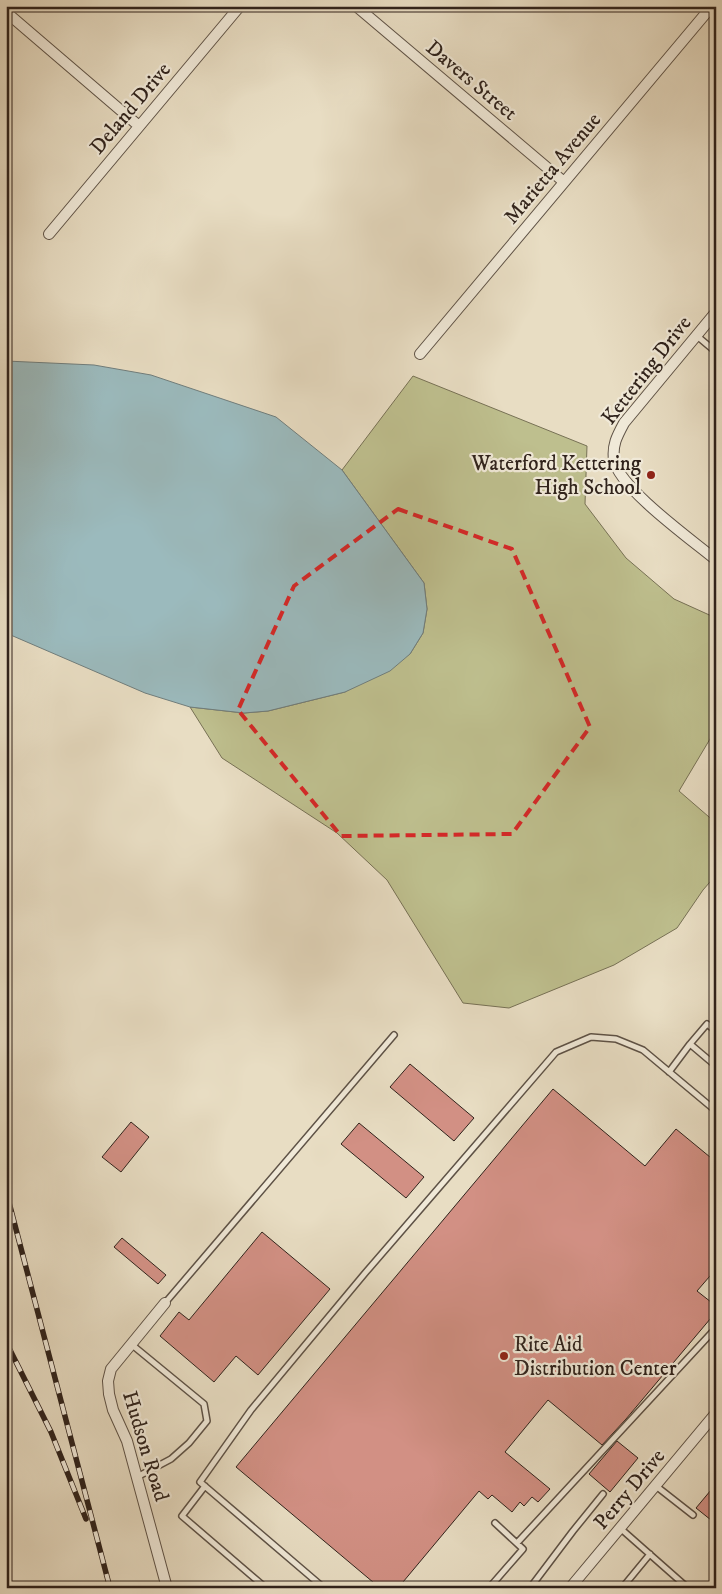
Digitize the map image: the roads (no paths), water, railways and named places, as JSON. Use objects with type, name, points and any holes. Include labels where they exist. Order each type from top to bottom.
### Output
[{"type":"street","name":"Deland Drive","points":[[49,234],[240,6]]},
{"type":"street","name":"Davers Street","points":[[356,6],[564,182]]},
{"type":"street","name":"Marietta Avenue","points":[[420,354],[712,6]]},
{"type":"street","points":[[6,12],[139,126]]},
{"type":"street","name":"Kettering Drive","points":[[716,312],[624,423],[614,443],[614,462],[638,495],[716,560]]},
{"type":"street","name":"Hudson Road","points":[[164,1303],[112,1369],[108,1381],[109,1394],[137,1477],[167,1588]]},
{"type":"street","name":"Perry Drive","points":[[570,1588],[716,1413]]},
{"type":"lane","points":[[696,336],[716,352]]},
{"type":"lane","points":[[669,1072],[708,1024],[716,1031]]},
{"type":"lane","points":[[164,1303],[394,1035]]},
{"type":"lane","points":[[324,1588],[200,1482],[258,1403],[366,1272],[556,1052],[591,1037],[616,1039],[643,1050],[716,1111]]},
{"type":"lane","points":[[690,1044],[716,1066]]},
{"type":"lane","points":[[517,1543],[716,1328]]},
{"type":"lane","points":[[131,1344],[204,1404],[207,1421],[189,1443],[171,1459],[137,1477]]},
{"type":"lane","points":[[205,1486],[182,1516],[266,1588]]},
{"type":"lane","points":[[656,1486],[693,1516]]},
{"type":"lane","points":[[530,1588],[603,1494]]},
{"type":"lane","points":[[489,1588],[523,1549],[495,1522]]},
{"type":"lane","points":[[620,1528],[688,1588]]},
{"type":"lane","points":[[622,1588],[650,1554]]},
{"type":"water","points":[[6,361],[94,365],[151,375],[276,417],[342,470],[424,583],[427,609],[423,633],[410,654],[390,671],[345,692],[268,711],[244,713],[190,707],[145,693],[6,633]]},
{"type":"railway","points":[[6,1191],[110,1588]]},
{"type":"railway","points":[[6,1342],[51,1432],[86,1519]]},
{"type":"place","name":"Waterford Kettering High School","points":[[651,475]]},
{"type":"place","name":"Rite Aid Distribution Center","points":[[504,1356]]}]
